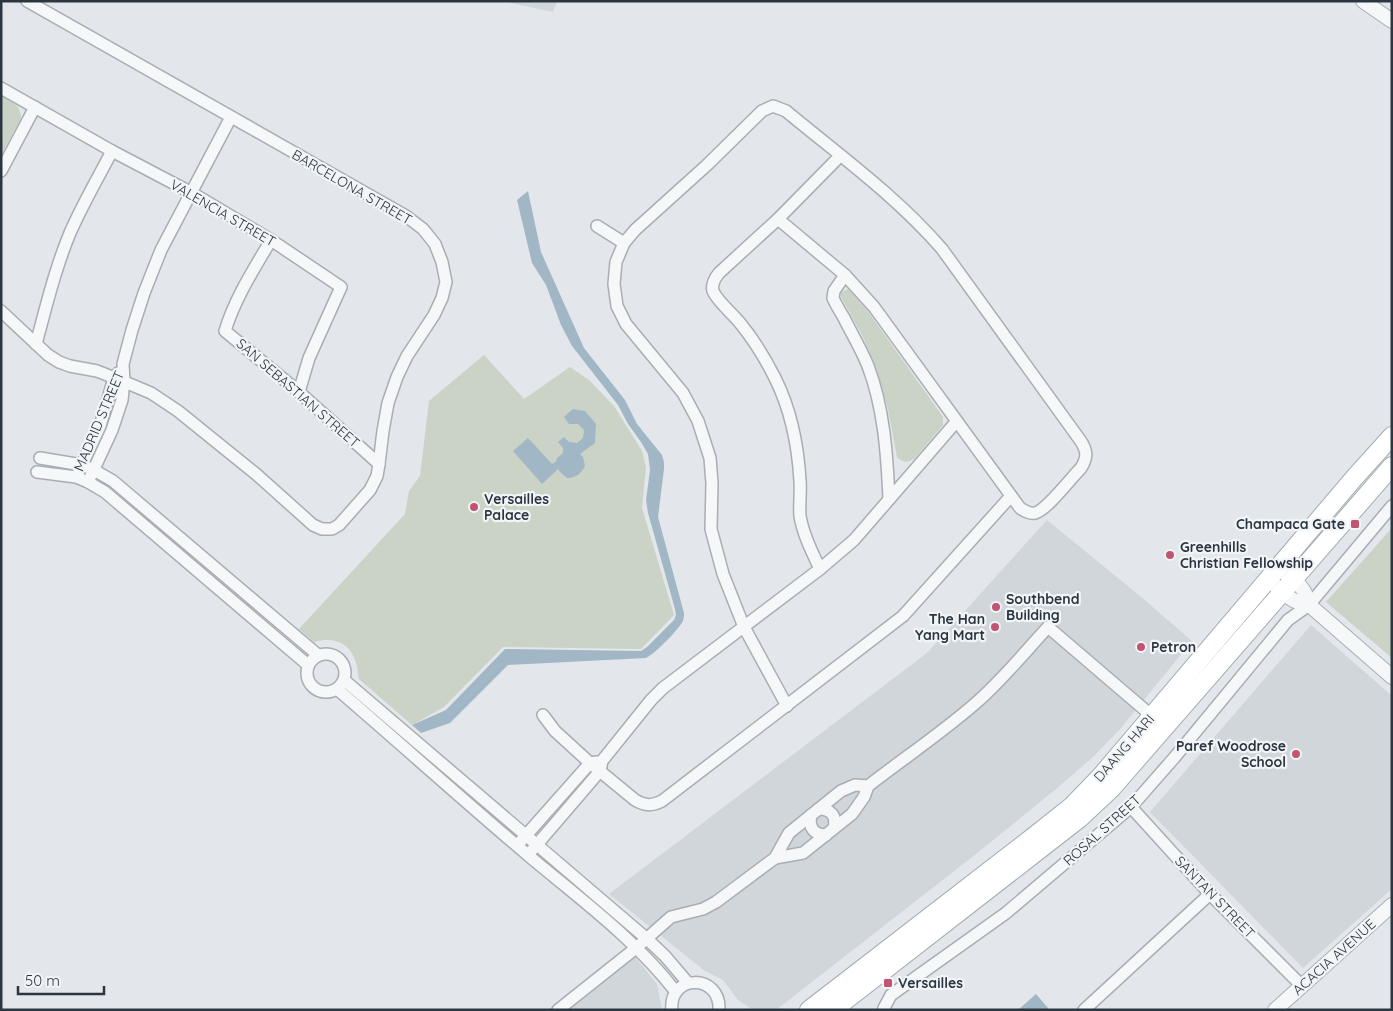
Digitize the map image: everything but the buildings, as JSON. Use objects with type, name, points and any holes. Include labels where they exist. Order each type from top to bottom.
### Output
[{"type":"main road","name":"DAANG HARI","points":[[809,1010],[1072,806],[1101,776],[1392,436]]},
{"type":"main road","name":"DAANG HARI","points":[[833,1010],[1035,854],[1080,818],[1111,789],[1298,595],[1392,466]]},
{"type":"street","name":"BARCELONA STREET","points":[[1,311],[48,355],[59,362],[119,379],[151,393],[178,410],[313,524],[322,529],[332,529],[339,525],[370,490],[377,476],[388,403],[397,377],[407,356],[434,315],[442,298],[446,282],[442,262],[435,244],[423,229],[406,216],[27,1]]},
{"type":"street","points":[[1363,1],[1392,21]]},
{"type":"street","name":"VALENCIA STREET","points":[[1,88],[112,151],[192,193],[271,240],[342,287],[309,358],[298,392]]},
{"type":"street","points":[[778,219],[845,275],[874,307],[1020,508],[1027,513],[1037,513],[1046,506],[1081,468],[1086,461],[1087,454],[1085,447],[942,249],[922,226],[901,206],[786,111],[773,106],[762,111],[707,165],[635,230],[624,243],[616,262],[614,284],[617,306],[626,324],[683,393],[698,420],[710,458],[712,483],[711,529],[723,574],[744,627],[787,706]]},
{"type":"street","points":[[1,171],[35,107]]},
{"type":"street","name":"MADRID STREET","points":[[76,477],[119,379],[144,293],[161,250],[231,117]]},
{"type":"street","points":[[36,344],[48,299],[70,233],[112,151]]},
{"type":"street","points":[[820,569],[808,543],[800,516],[797,446],[790,414],[763,353],[718,298],[713,291],[712,284],[718,273],[778,219],[840,156]]},
{"type":"street","points":[[597,226],[624,243]]},
{"type":"street","name":"SAN SEBASTIAN STREET","points":[[271,240],[246,284],[228,320],[225,331],[380,464]]},
{"type":"street","points":[[845,275],[834,290],[833,298],[868,366],[881,417],[890,498]]},
{"type":"street","name":"MADRID STREET","points":[[88,482],[112,430],[122,400],[119,379]]},
{"type":"street","points":[[528,855],[597,765],[651,700],[664,688],[820,569],[854,540],[956,422]]},
{"type":"street","points":[[40,458],[82,465],[113,481],[318,655]]},
{"type":"street","points":[[37,472],[76,477],[105,492],[308,665]]},
{"type":"street","points":[[543,715],[555,731],[597,765],[635,800],[642,804],[656,805],[903,616],[1011,496]]},
{"type":"street","name":"ROSAL STREET","points":[[885,1010],[884,1008],[891,995],[1006,913],[1131,807],[1288,620],[1298,595],[1392,506]]},
{"type":"street","points":[[1273,574],[1392,677]]},
{"type":"street","points":[[775,858],[803,853],[852,814],[864,797],[868,786],[952,723],[977,701],[1001,679],[1048,627],[1152,716]]},
{"type":"street","points":[[318,655],[333,655],[343,665],[345,673],[341,684],[329,692],[321,692],[313,688],[308,681],[306,673],[308,665],[318,655]]},
{"type":"street","points":[[341,684],[646,938],[665,956],[688,983]]},
{"type":"street","points":[[341,684],[528,855],[636,948],[655,966],[676,992]]},
{"type":"street","points":[[517,845],[597,765]]},
{"type":"street","points":[[558,1010],[636,948],[670,917],[702,910],[716,902],[775,858],[789,833],[842,791],[855,785],[868,786]]},
{"type":"street","name":"SANTAN STREET","points":[[1131,807],[1210,894],[1302,986]]},
{"type":"street","points":[[829,810],[833,814],[835,818],[830,831],[821,835],[812,830],[810,825],[815,812],[829,810]]},
{"type":"street","points":[[1084,1010],[1210,894]]},
{"type":"street","name":"ACACIA AVENUE","points":[[1275,1010],[1392,905]]},
{"type":"street","points":[[672,1010],[672,999],[679,988],[688,983],[695,982],[703,983],[716,993],[719,1000],[719,1010]]},
{"type":"shaded area","points":[[502,1],[557,1],[553,12]]},
{"type":"shaded area","points":[[1047,520],[1192,641],[1121,728],[1093,757],[1056,789],[776,1010],[753,1010],[738,1000],[723,980],[705,971],[609,894],[927,653]]},
{"type":"shaded area","name":"Paref Woodrose School","points":[[1311,625],[1392,696],[1392,889],[1303,968],[1150,812]]},
{"type":"shaded area","points":[[635,957],[657,984],[662,1010],[568,1010],[617,966]]},
{"type":"green space","points":[[1,95],[12,101],[19,110],[21,118],[1,155]]},
{"type":"green space","points":[[848,289],[869,313],[943,417],[943,425],[915,458],[910,461],[906,462],[897,457],[888,409],[877,370],[863,337],[840,295]]},
{"type":"green space","points":[[484,355],[524,399],[570,367],[589,380],[614,406],[642,451],[646,467],[642,508],[674,615],[641,649],[503,647],[444,707],[412,725],[359,679],[355,659],[349,649],[338,642],[329,640],[314,642],[299,629],[405,514],[409,491],[420,476],[429,401]]},
{"type":"green space","points":[[1392,528],[1392,658],[1326,602]]},
{"type":"water","points":[[528,191],[541,252],[584,348],[625,400],[637,424],[662,455],[664,469],[658,517],[684,618],[681,625],[666,641],[646,658],[508,665],[450,723],[421,733],[412,725],[446,710],[505,649],[641,651],[674,620],[676,615],[648,513],[646,500],[650,470],[648,454],[618,405],[572,346],[561,325],[546,285],[532,263],[517,200]]},
{"type":"water","points":[[573,409],[585,411],[596,424],[595,443],[580,454],[583,457],[585,466],[578,475],[567,478],[558,469],[542,484],[513,451],[528,438],[552,464],[557,461],[556,459],[563,453],[563,448],[558,442],[564,437],[569,442],[577,443],[583,438],[584,430],[578,424],[569,424],[564,417]]},
{"type":"water","points":[[1036,994],[1048,1008],[1046,1010],[1018,1010]]},
{"type":"place","name":"Versailles Palace","points":[[474,507]]},
{"type":"place","name":"Champaca Gate","points":[[1355,524]]},
{"type":"place","name":"Greenhills Christian Fellowship","points":[[1170,555]]},
{"type":"place","name":"Southbend Building","points":[[996,607]]},
{"type":"place","name":"The Han Yang Mart","points":[[995,627]]},
{"type":"place","name":"Petron","points":[[1141,647]]},
{"type":"place","name":"Paref Woodrose School","points":[[1296,754]]},
{"type":"place","name":"Versailles","points":[[888,983]]}]
